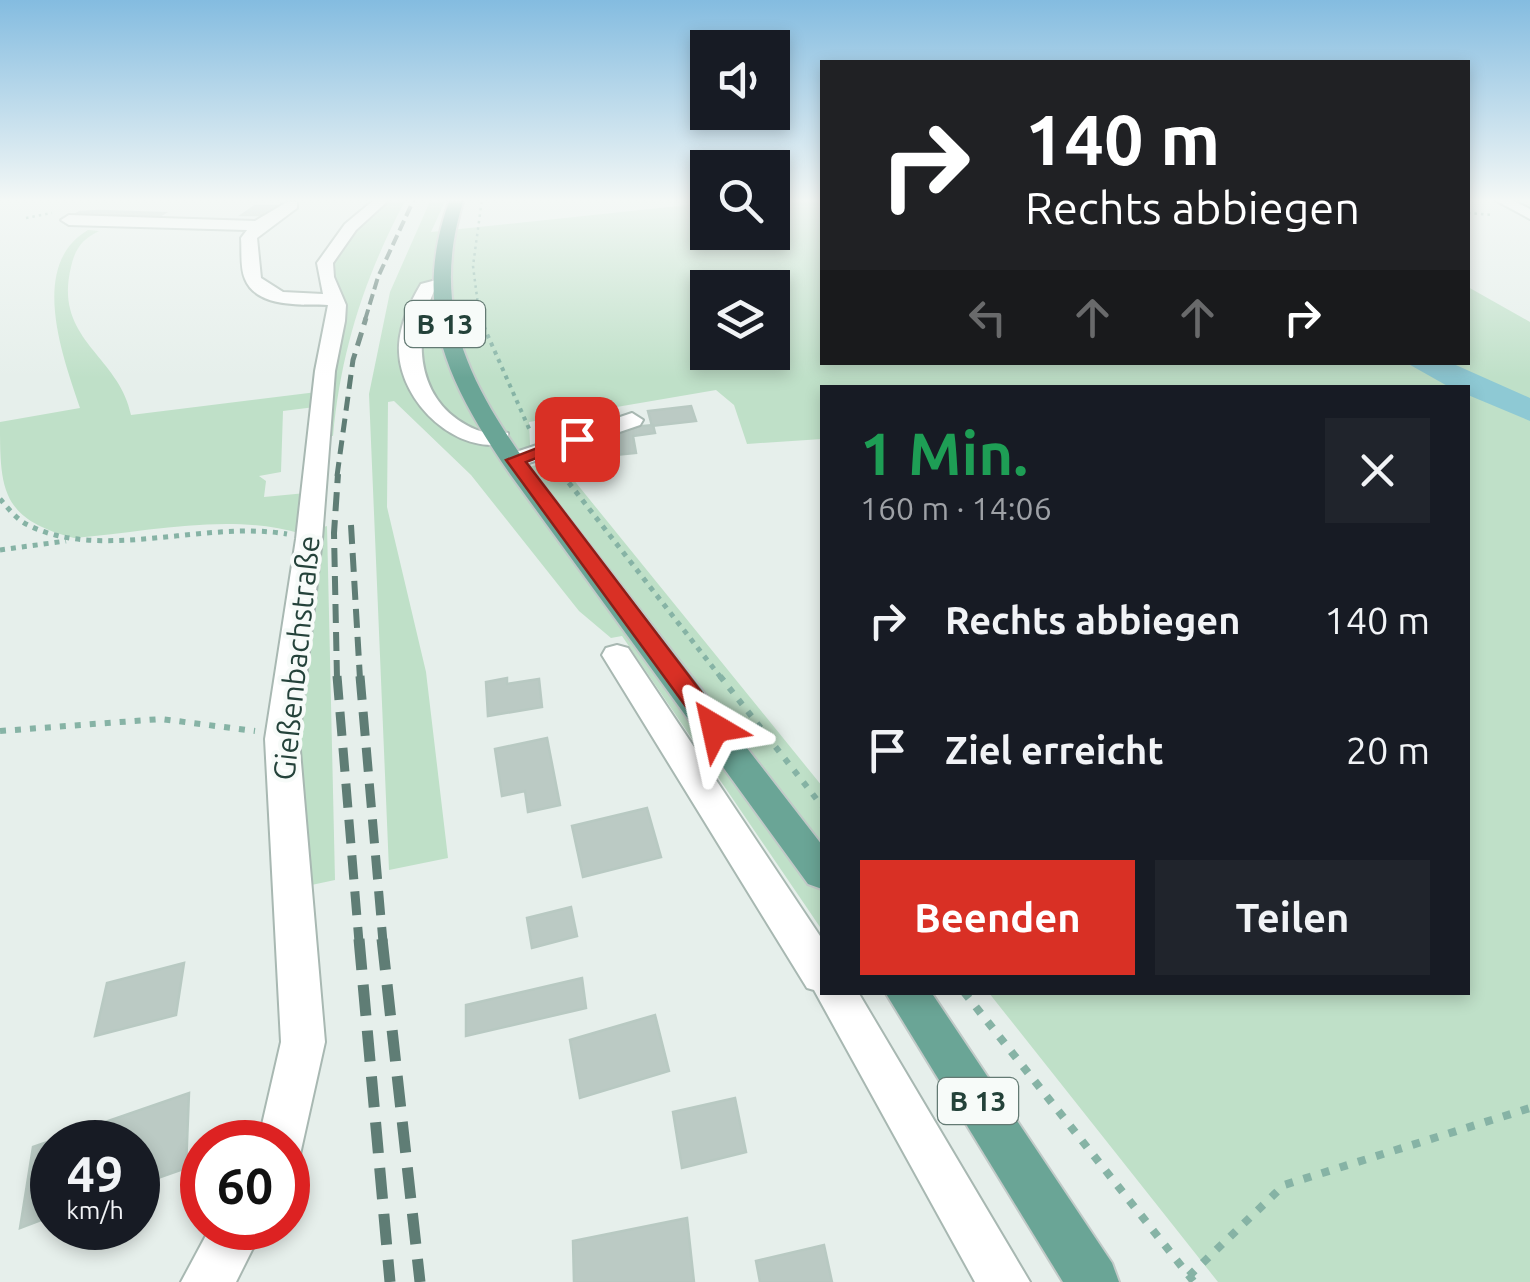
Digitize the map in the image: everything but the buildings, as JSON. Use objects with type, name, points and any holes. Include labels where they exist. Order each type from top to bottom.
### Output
[{"type":"main road","name":"B 13","points":[[443,259],[440,284],[450,345],[520,450],[820,870]]},
{"type":"main road","name":"B 13","points":[[908,995],[1092,1282]]},
{"type":"street","points":[[253,259],[258,286],[284,298],[333,299]]},
{"type":"street","name":"Gießenbachstraße","points":[[287,1120],[303,1042],[284,816],[282,738],[309,539],[325,371],[336,321],[325,263],[328,259]]},
{"type":"street","points":[[440,284],[427,288],[416,315],[409,354],[413,370],[432,402],[457,429],[478,440],[520,450],[632,420]]},
{"type":"street","points":[[618,655],[820,971]]},
{"type":"street","points":[[836,995],[1004,1282]]},
{"type":"street","points":[[207,1282],[225,1250]]},
{"type":"path","points":[[472,259],[472,294],[520,450],[820,804]]},
{"type":"path","points":[[0,499],[8,513],[26,525],[69,541]]},
{"type":"path","points":[[0,550],[227,528],[279,531],[309,539]]},
{"type":"path","points":[[0,732],[170,720],[229,724],[282,738]]},
{"type":"path","points":[[966,995],[1192,1279],[1284,1185],[1530,1108]]},
{"type":"green space","points":[[63,259],[74,259],[68,292],[71,312],[79,330],[124,394],[131,415],[317,392],[315,407],[283,411],[281,472],[259,476],[266,481],[264,497],[306,493],[302,534],[246,524],[217,524],[74,538],[50,530],[19,511],[4,484],[0,422],[80,408],[55,313]]},
{"type":"green space","points":[[333,259],[377,259],[349,343],[333,436],[325,436]]},
{"type":"green space","points":[[405,259],[820,259],[820,365],[1470,365],[1470,288],[1530,322],[1530,1282],[1218,1282],[991,995],[1470,995],[1470,385],[820,385],[820,439],[747,444],[734,405],[716,390],[529,422],[531,466],[560,463],[820,784],[820,927],[622,636],[611,638],[579,611],[471,475],[394,401],[388,402],[387,507],[426,672],[448,858],[389,870],[369,394],[390,292]]},
{"type":"green space","points":[[327,526],[335,880],[302,887],[292,726],[320,528]]},
{"type":"waterway","points":[[1428,365],[1530,411]]},
{"type":"railway","points":[[365,320],[386,259]]},
{"type":"railway","points":[[337,476],[353,360],[366,318]]},
{"type":"railway","points":[[337,679],[334,533],[338,474]]},
{"type":"railway","points":[[351,525],[360,679]]},
{"type":"railway","points":[[337,676],[359,942]]},
{"type":"railway","points":[[360,676],[383,942]]},
{"type":"railway","points":[[359,939],[390,1282]]},
{"type":"railway","points":[[382,939],[420,1282]]},
{"type":"route","points":[[577,439],[515,460],[715,728]]}]
